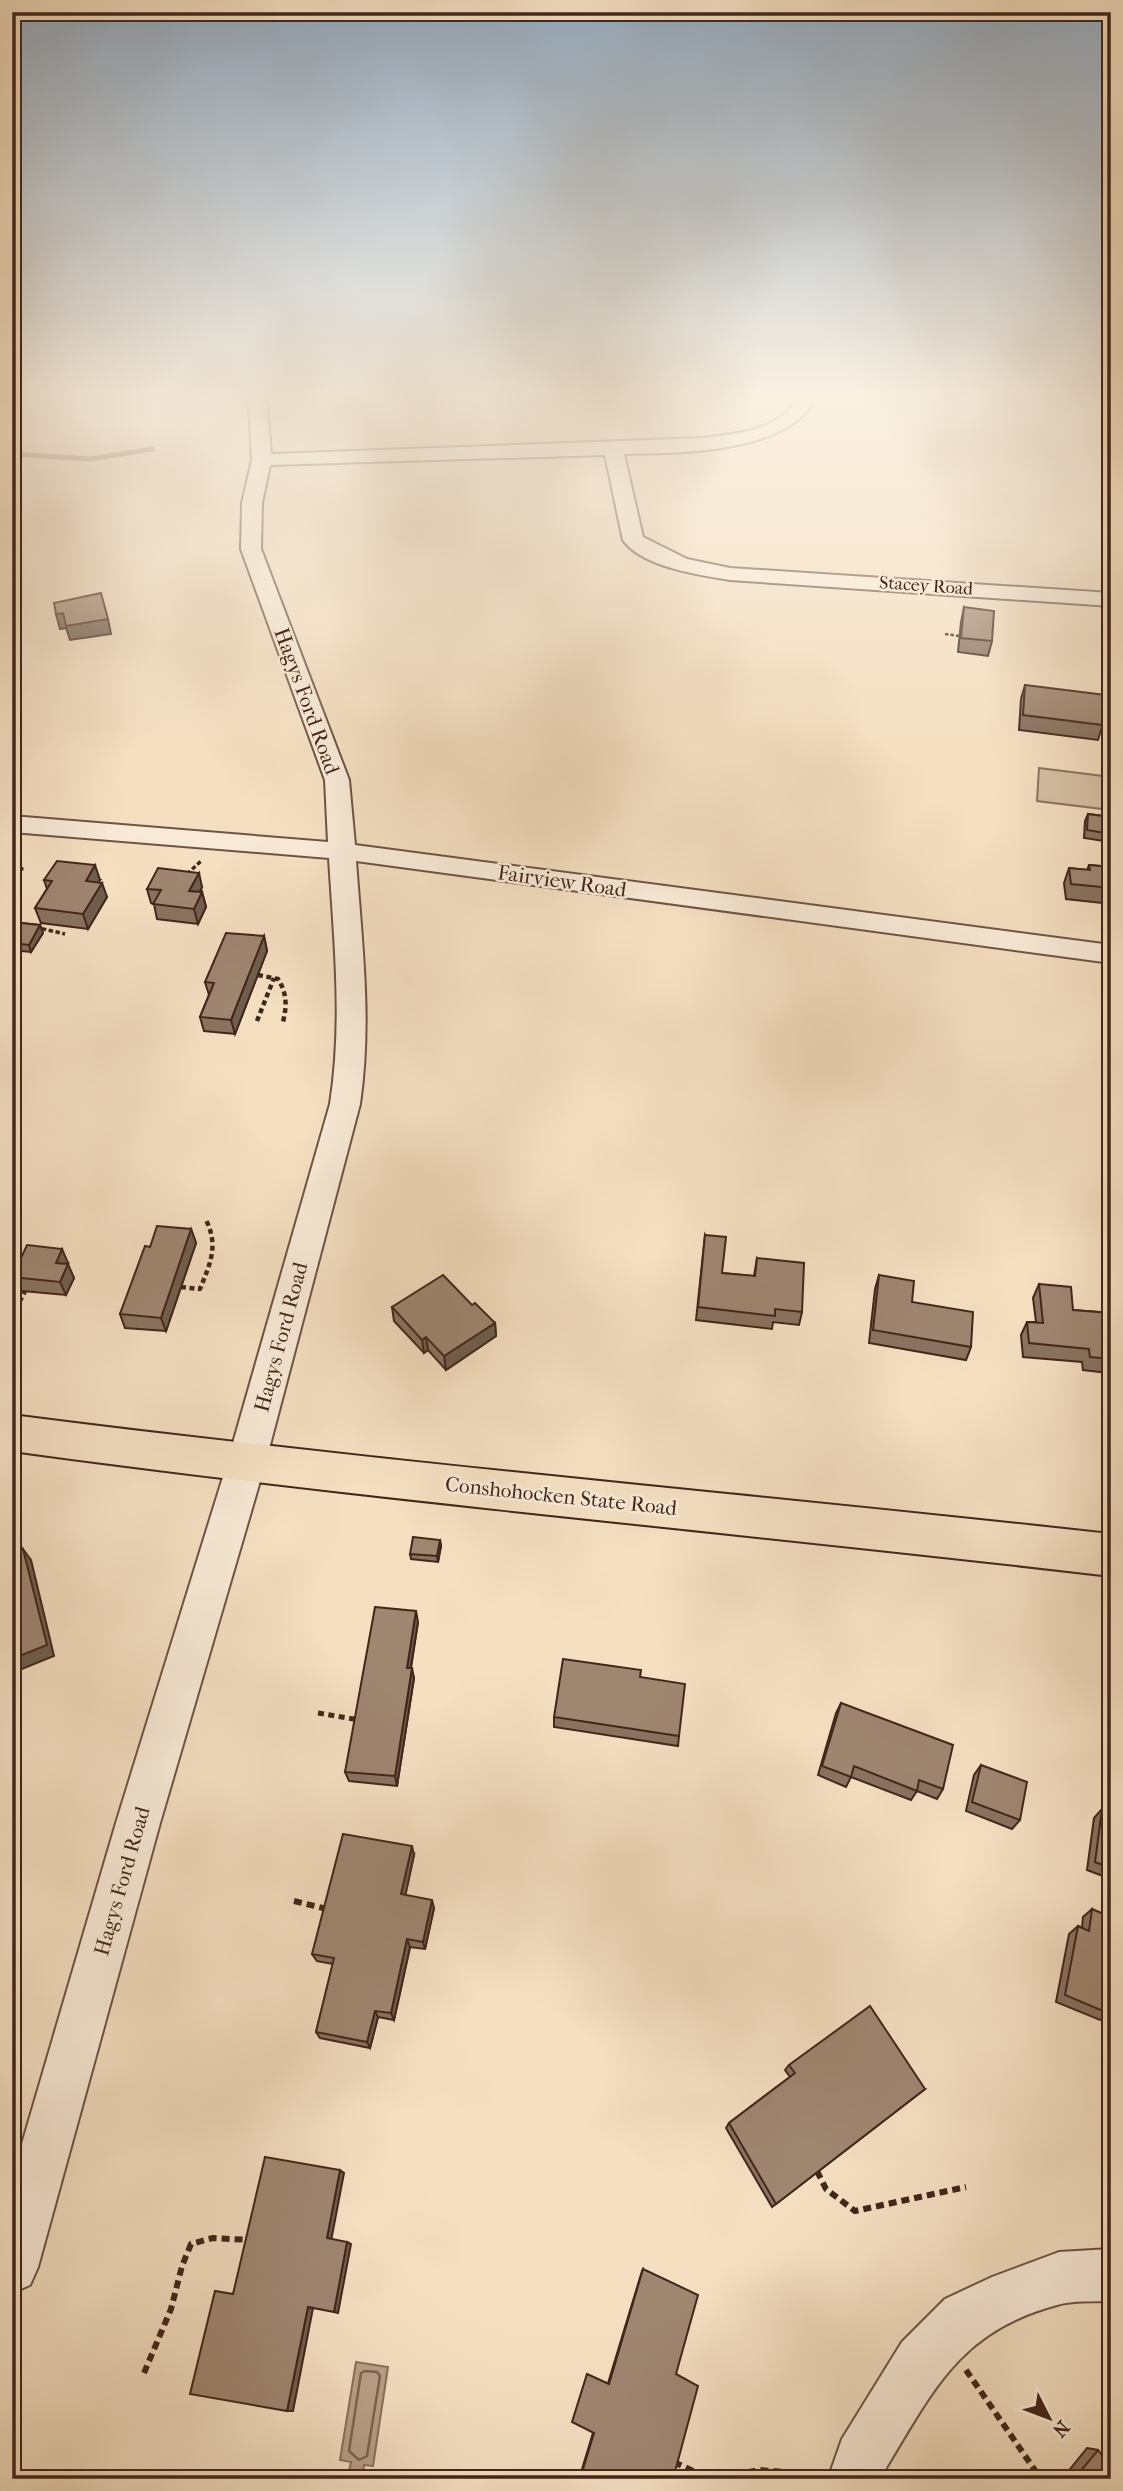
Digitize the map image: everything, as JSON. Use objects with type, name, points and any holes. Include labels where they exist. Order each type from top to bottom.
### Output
[{"type":"main road","name":"Conshohocken State Road","points":[[12,1433],[246,1464],[815,1521],[1111,1555]]},
{"type":"street","name":"Hagys Ford Road","points":[[12,2267],[138,1823],[246,1464],[345,1104],[352,1057],[353,1008],[337,780],[251,549],[251,512]]},
{"type":"street","name":"Stacey Road","points":[[627,512],[633,540],[655,556],[690,568],[730,574],[1111,600]]},
{"type":"street","name":"Fairview Road","points":[[12,824],[340,851],[1111,954]]},
{"type":"street","points":[[856,2479],[861,2458],[915,2371],[964,2318],[1010,2295],[1059,2278],[1111,2275]]},
{"type":"path","points":[[945,634],[959,636]]},
{"type":"path","points":[[12,868],[25,869]]},
{"type":"path","points":[[34,927],[65,934]]},
{"type":"path","points":[[258,975],[274,978],[286,990],[288,1006],[283,1022]]},
{"type":"path","points":[[257,1021],[274,978]]},
{"type":"path","points":[[181,1287],[201,1289],[215,1247],[215,1235],[206,1220]]},
{"type":"path","points":[[12,1302],[19,1303],[25,1291]]},
{"type":"path","points":[[318,1713],[360,1721]]},
{"type":"path","points":[[294,1901],[330,1909]]},
{"type":"path","points":[[817,2171],[819,2181],[839,2201],[855,2211],[966,2187]]},
{"type":"path","points":[[144,2373],[171,2309],[182,2266],[191,2244],[204,2238],[221,2236],[252,2241]]},
{"type":"path","points":[[944,2338],[1041,2479]]},
{"type":"path","points":[[674,2462],[709,2479],[733,2471],[797,2473],[807,2479]]},
{"type":"shaded area","points":[[1039,768],[1111,777],[1111,810],[1037,801]]},
{"type":"water","points":[[356,2362],[388,2367],[373,2466],[364,2465],[362,2478],[348,2476],[351,2462],[340,2460]]},
{"type":"building","points":[[101,593],[108,619],[66,626],[63,613],[56,614],[54,603]]},
{"type":"building","points":[[964,607],[994,611],[992,641],[961,638]]},
{"type":"building","points":[[1025,685],[1105,695],[1105,703],[1110,703],[1111,695],[1111,713],[1103,712],[1103,725],[1023,715]]},
{"type":"building","points":[[1088,814],[1111,817],[1111,834],[1087,830]]},
{"type":"building","points":[[57,861],[95,865],[86,881],[102,883],[83,914],[35,908],[52,881],[44,880]]},
{"type":"building","points":[[1089,865],[1111,867],[1111,888],[1071,884],[1069,868],[1090,870]]},
{"type":"building","points":[[158,868],[199,873],[189,891],[202,892],[194,909],[153,904],[161,890],[147,889]]},
{"type":"building","points":[[12,922],[40,925],[29,945],[12,943]]},
{"type":"building","points":[[226,933],[264,936],[231,1020],[200,1017],[214,983],[205,982]]},
{"type":"building","points":[[157,1226],[191,1229],[161,1318],[120,1314],[145,1246],[150,1247]]},
{"type":"building","points":[[705,1235],[726,1237],[722,1273],[755,1276],[757,1258],[804,1263],[802,1312],[775,1309],[775,1316],[698,1307]]},
{"type":"building","points":[[27,1245],[62,1249],[56,1263],[68,1264],[60,1282],[12,1277],[12,1255],[22,1256]]},
{"type":"building","points":[[443,1275],[472,1305],[475,1303],[495,1323],[444,1356],[426,1337],[422,1340],[392,1307]]},
{"type":"building","points":[[879,1275],[914,1281],[912,1302],[973,1312],[971,1347],[873,1330]]},
{"type":"building","points":[[1039,1284],[1071,1287],[1073,1310],[1111,1313],[1111,1359],[1090,1357],[1089,1349],[1029,1343],[1027,1322],[1043,1323]]},
{"type":"building","points":[[413,1537],[440,1540],[437,1556],[410,1554]]},
{"type":"building","points":[[12,1549],[13,1552],[23,1549],[47,1645],[12,1659]]},
{"type":"building","points":[[375,1607],[416,1611],[407,1668],[412,1668],[395,1776],[345,1772]]},
{"type":"building","points":[[563,1659],[641,1670],[640,1677],[685,1684],[679,1736],[554,1717]]},
{"type":"building","points":[[841,1703],[953,1745],[943,1789],[919,1780],[917,1791],[854,1766],[851,1777],[822,1766]]},
{"type":"building","points":[[981,1765],[1027,1782],[1020,1820],[972,1802]]},
{"type":"building","points":[[1102,1809],[1111,1812],[1111,1868],[1095,1862]]},
{"type":"building","points":[[343,1834],[412,1846],[401,1894],[432,1900],[423,1942],[407,1939],[391,2013],[375,2011],[367,2042],[316,2032],[334,1958],[312,1954]]},
{"type":"building","points":[[1092,1909],[1111,1917],[1110,2014],[1065,1995],[1078,1926],[1089,1931]]},
{"type":"building","points":[[870,2006],[925,2089],[776,2204],[729,2123],[795,2073],[789,2065]]},
{"type":"building","points":[[265,2157],[340,2170],[327,2238],[347,2242],[334,2312],[308,2307],[287,2411],[190,2394],[215,2291],[233,2294]]},
{"type":"building","points":[[643,2269],[698,2295],[676,2374],[698,2386],[673,2479],[580,2479],[594,2433],[572,2422],[587,2374],[609,2384]]},
{"type":"building","points":[[1098,2450],[1111,2467],[1111,2479],[1074,2479]]}]
